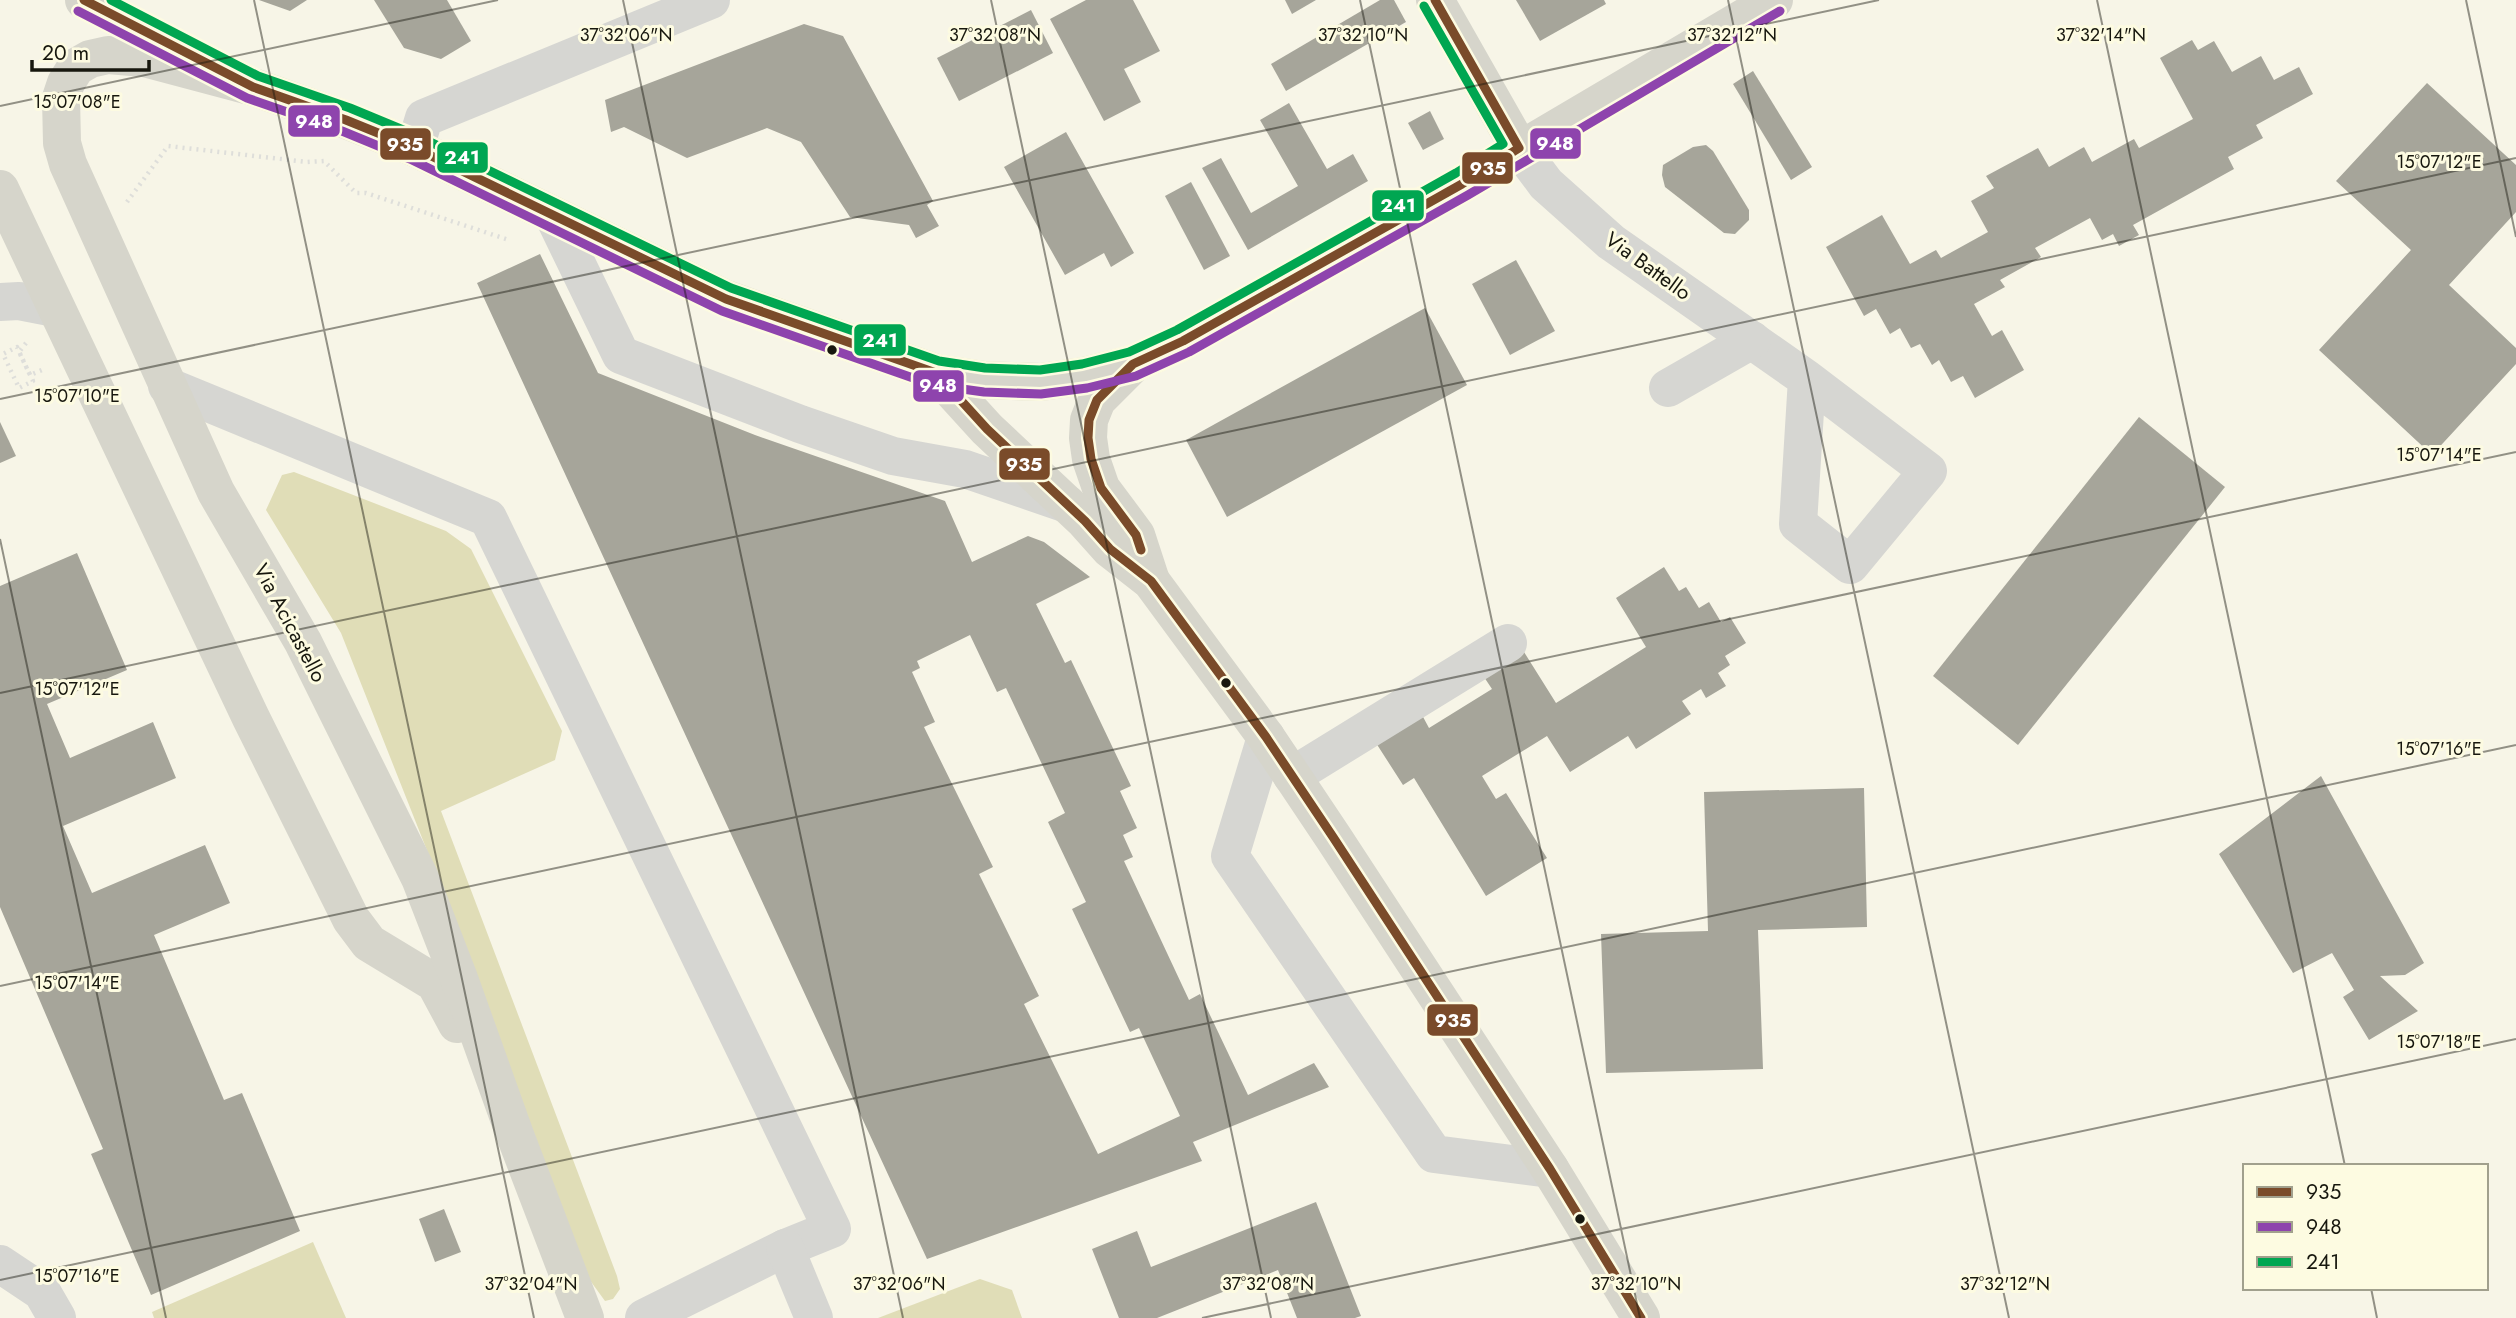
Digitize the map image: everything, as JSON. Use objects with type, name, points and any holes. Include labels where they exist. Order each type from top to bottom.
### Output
[{"type":"main road","points":[[84,0],[253,87],[415,148],[726,299],[936,373],[984,380],[1041,382],[1084,376],[1133,364],[1183,341],[1462,184],[1774,0]]},
{"type":"main road","name":"Via Battello","points":[[1435,0],[1519,148]]},
{"type":"main road","name":"Via Acicastello","points":[[253,87],[144,58],[108,55],[90,59],[76,67],[66,83],[61,98],[62,143],[68,164],[216,492],[303,642],[420,878],[585,1318]]},
{"type":"main road","name":"Via Acicastello","points":[[0,189],[351,919],[369,943],[435,982],[515,1135]]},
{"type":"main road","points":[[1133,364],[1097,400],[1089,420],[1088,438],[1091,459],[1101,488],[1136,535],[1151,581]]},
{"type":"main road","points":[[936,373],[987,429],[1068,504],[1110,549],[1151,581],[1292,776],[1550,1169],[1642,1318]]},
{"type":"main road","points":[[347,734],[413,922],[402,941],[391,946],[369,943]]},
{"type":"street","points":[[415,148],[424,118],[711,0]]},
{"type":"street","name":"Via Battello","points":[[1519,148],[1546,184],[1611,242],[1807,379],[1928,471],[1850,565],[1798,524],[1807,379]]},
{"type":"street","points":[[554,217],[621,355],[800,424],[893,456],[965,469],[1068,504]]},
{"type":"street","points":[[0,302],[19,300],[55,308]]},
{"type":"street","points":[[1668,388],[1752,340]]},
{"type":"street","points":[[167,386],[488,518],[832,1229],[785,1248],[644,1318]]},
{"type":"street","points":[[1292,776],[1508,643]]},
{"type":"street","points":[[1266,737],[1230,856],[1434,1154],[1550,1169]]},
{"type":"street","points":[[785,1248],[814,1318]]},
{"type":"street","points":[[0,1264],[42,1292],[57,1318]]},
{"type":"path","points":[[168,146],[307,162],[324,161],[356,193],[366,193],[515,242]]},
{"type":"path","points":[[19,352],[33,381],[19,388],[3,354],[17,347],[30,375],[50,366]]},
{"type":"shaded area","points":[[294,472],[446,531],[471,549],[562,731],[555,760],[441,811],[617,1276],[620,1289],[613,1299],[605,1301],[589,1279],[430,858],[341,633],[266,510],[282,475]]},
{"type":"shaded area","points":[[313,1242],[346,1318],[154,1318],[152,1312]]},
{"type":"shaded area","points":[[980,1279],[1012,1290],[1022,1318],[878,1318]]},
{"type":"building","points":[[259,0],[307,0],[290,11]]},
{"type":"building","points":[[374,0],[447,0],[471,41],[441,59],[404,48]]},
{"type":"building","points":[[1086,0],[1133,0],[1160,51],[1124,69],[1141,102],[1104,121],[1050,19]]},
{"type":"building","points":[[1285,0],[1316,0],[1292,14]]},
{"type":"building","points":[[1380,0],[1394,0],[1406,22],[1286,91],[1271,64]]},
{"type":"building","points":[[1516,0],[1604,0],[1606,4],[1540,41]]},
{"type":"building","points":[[1031,10],[1053,53],[959,101],[937,58]]},
{"type":"building","points":[[804,24],[843,36],[933,201],[927,205],[939,226],[916,238],[909,225],[850,217],[801,142],[767,128],[687,158],[624,127],[611,132],[605,100]]},
{"type":"building","points":[[2192,40],[2198,50],[2214,41],[2232,72],[2261,56],[2274,80],[2299,67],[2313,94],[2256,125],[2263,138],[2228,157],[2234,169],[2133,225],[2139,235],[2119,246],[2113,234],[2102,240],[2090,218],[2035,248],[2041,257],[2000,280],[2005,287],[1974,304],[1992,336],[2002,330],[2024,370],[1975,398],[1963,376],[1951,382],[1939,360],[1932,365],[1920,344],[1911,348],[1900,328],[1890,334],[1876,309],[1864,316],[1826,247],[1882,215],[1910,264],[1936,250],[1941,258],[1988,232],[1971,201],[1994,188],[1986,176],[2038,148],[2049,167],[2084,147],[2092,162],[2134,139],[2139,148],[2193,119],[2160,58]]},
{"type":"building","points":[[1753,71],[1812,167],[1791,180],[1733,84]]},
{"type":"building","points":[[2427,83],[2516,165],[2516,212],[2449,285],[2516,348],[2516,364],[2432,455],[2319,350],[2411,250],[2336,181]]},
{"type":"building","points":[[1289,103],[1327,169],[1353,154],[1368,181],[1248,250],[1202,168],[1221,158],[1251,213],[1298,186],[1260,120]]},
{"type":"building","points":[[1430,111],[1444,139],[1423,150],[1408,123]]},
{"type":"building","points":[[1066,132],[1134,253],[1111,267],[1104,253],[1065,275],[1004,167]]},
{"type":"building","points":[[1706,145],[1713,151],[1749,210],[1749,220],[1735,234],[1724,233],[1665,187],[1663,165],[1693,147]]},
{"type":"building","points":[[1191,182],[1230,256],[1204,270],[1165,196]]},
{"type":"building","points":[[540,254],[598,373],[755,435],[945,501],[972,562],[1028,536],[1044,542],[1090,577],[1036,604],[1065,663],[1071,660],[1131,786],[1120,791],[1137,828],[1123,835],[1133,857],[1124,861],[1189,1000],[1200,994],[1248,1095],[1314,1063],[1329,1087],[1193,1142],[1202,1161],[927,1259],[477,283]],"holes":[[[970,635],[997,692],[1006,688],[1065,813],[1048,822],[1086,902],[1072,909],[1130,1032],[1139,1028],[1180,1116],[1098,1154],[1024,1004],[1039,996],[979,874],[993,867],[924,727],[935,722],[912,672],[920,668],[917,661]]]},
{"type":"building","points":[[1516,260],[1555,331],[1510,355],[1472,284]]},
{"type":"building","points":[[1425,308],[1467,385],[1227,517],[1186,440]]},
{"type":"building","points":[[2139,417],[2225,487],[2018,745],[1933,676]]},
{"type":"building","points":[[0,422],[16,456],[0,463]]},
{"type":"building","points":[[77,553],[127,670],[47,704],[70,758],[153,722],[176,778],[63,826],[92,893],[205,845],[230,903],[154,935],[224,1100],[242,1093],[300,1231],[151,1295],[91,1154],[103,1149],[0,907],[0,586]]},
{"type":"building","points":[[1664,567],[1679,591],[1686,587],[1699,608],[1709,602],[1721,622],[1730,617],[1746,643],[1725,656],[1730,665],[1718,673],[1726,686],[1706,698],[1701,689],[1682,701],[1691,714],[1636,749],[1628,736],[1570,772],[1547,736],[1482,776],[1496,799],[1506,793],[1547,858],[1486,896],[1414,778],[1403,785],[1376,743],[1422,715],[1429,728],[1492,689],[1484,677],[1524,652],[1556,703],[1646,647],[1616,598]]},
{"type":"building","points":[[2321,776],[2424,963],[2405,975],[2380,976],[2418,1011],[2369,1040],[2343,997],[2354,990],[2332,953],[2293,973],[2219,854]]},
{"type":"building","points":[[1864,788],[1867,927],[1758,930],[1763,1069],[1606,1073],[1601,934],[1708,931],[1704,792]]},
{"type":"building","points":[[1316,1202],[1361,1316],[1297,1318],[1278,1270],[1157,1318],[1119,1318],[1092,1249],[1137,1231],[1151,1267]]},
{"type":"building","points":[[444,1209],[461,1252],[435,1262],[419,1219]]},
{"type":"transit line","name":"935","points":[[84,0],[253,87],[415,148],[726,299],[936,373],[987,429],[1085,521],[1110,549],[1151,581],[1266,737],[1333,837],[1550,1169],[1641,1318]]},
{"type":"transit line","name":"241","points":[[111,0],[258,76],[350,108],[420,137],[731,288],[939,361],[985,368],[1040,370],[1082,364],[1129,352],[1177,330],[1503,144],[1424,6]]},
{"type":"transit line","name":"935","points":[[1141,550],[1136,535],[1101,488],[1091,459],[1089,420],[1097,400],[1133,364],[1183,341],[1462,184],[1519,148],[1435,0]]},
{"type":"transit line","name":"948","points":[[78,11],[247,98],[342,131],[410,159],[722,311],[933,385],[984,392],[1041,394],[1087,388],[1136,376],[1189,352],[1468,195],[1780,11]]}]
